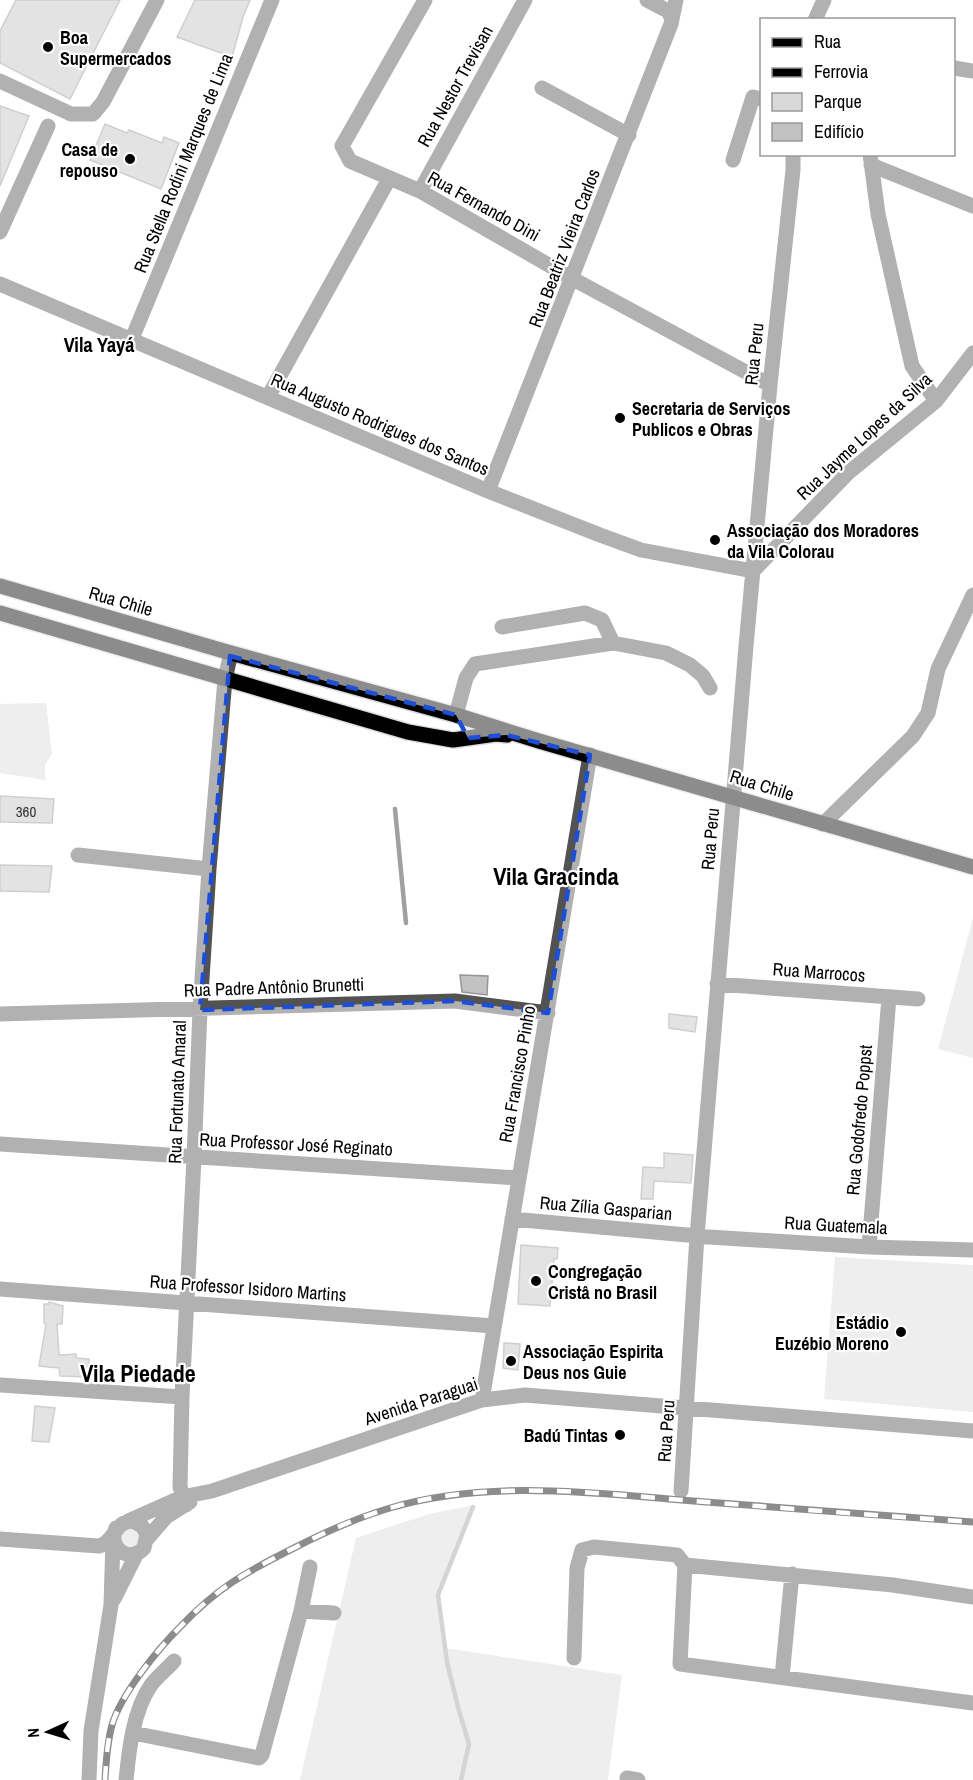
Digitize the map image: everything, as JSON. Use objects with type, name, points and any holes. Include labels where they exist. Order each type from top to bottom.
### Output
[{"type":"main road","name":"Rua Chile","points":[[0,586],[231,653],[456,714],[539,741],[973,867]]},
{"type":"main road","name":"Rua Chile","points":[[0,614],[408,732],[453,740],[496,734],[539,741]]},
{"type":"main road","points":[[453,740],[463,732],[463,722],[456,714]]},
{"type":"street","points":[[0,81],[71,114],[93,114],[103,102],[157,0]]},
{"type":"street","name":"Rua Stella Rodini Marques de Lima","points":[[131,341],[272,0]]},
{"type":"street","name":"Rua Fernando Dini","points":[[425,0],[342,146],[350,161],[420,191],[573,279],[770,385]]},
{"type":"street","name":"Rua Nestor Trevisan","points":[[420,191],[525,0]]},
{"type":"street","points":[[647,0],[668,11],[671,17]]},
{"type":"street","name":"Rua Beatriz Vieira Carlos","points":[[488,491],[629,135],[671,24],[676,0]]},
{"type":"street","points":[[816,18],[824,0]]},
{"type":"street","points":[[955,68],[973,71]]},
{"type":"street","points":[[542,88],[629,135]]},
{"type":"street","points":[[733,160],[753,97],[760,99]]},
{"type":"street","points":[[0,232],[48,126]]},
{"type":"street","name":"Rua Peru","points":[[681,1491],[697,1236],[717,984],[770,385],[793,156]]},
{"type":"street","points":[[871,160],[973,206]]},
{"type":"street","points":[[871,160],[878,214],[912,366],[936,401]]},
{"type":"street","points":[[268,397],[389,179]]},
{"type":"street","name":"Rua Augusto Rodrigues dos Santos","points":[[0,284],[488,491],[641,550],[753,571]]},
{"type":"street","name":"Rua Jayme Lopes da Silva","points":[[753,571],[848,473],[936,401],[973,353]]},
{"type":"street","points":[[823,824],[913,736],[928,713],[938,669],[973,595]]},
{"type":"street","points":[[502,627],[585,613],[602,620],[613,643]]},
{"type":"street","points":[[456,714],[466,678],[476,664],[613,643],[666,653],[690,665],[703,676],[710,688]]},
{"type":"street","points":[[225,679],[231,653]]},
{"type":"street","name":"Rua Fortunato Amaral","points":[[184,1501],[180,1487],[182,1398],[200,1010],[225,679]]},
{"type":"street","name":"Rua Francisco Pinho","points":[[482,1400],[590,755]]},
{"type":"street","points":[[78,855],[209,869]]},
{"type":"street","name":"Rua Marrocos","points":[[717,984],[918,999]]},
{"type":"street","name":"Rua Godofredo Poppst","points":[[869,1247],[889,997]]},
{"type":"street","name":"Rua Padre Antônio Brunetti","points":[[0,1014],[455,1001],[548,1013]]},
{"type":"street","name":"Rua Professor José Reginato","points":[[0,1144],[518,1178]]},
{"type":"street","name":"Rua Zília Gasparian","points":[[512,1219],[697,1236]]},
{"type":"street","name":"Rua Guatemala","points":[[697,1236],[869,1247],[973,1250]]},
{"type":"street","name":"Rua Professor Isidoro Martins","points":[[0,1289],[494,1326]]},
{"type":"street","points":[[0,1384],[182,1398]]},
{"type":"street","name":"Avenida Paraguai","points":[[128,1521],[482,1400],[525,1395],[973,1431]]},
{"type":"street","name":"Avenida Paraguai","points":[[147,1539],[184,1501]]},
{"type":"street","points":[[0,1539],[99,1546],[113,1537],[119,1525],[133,1521],[142,1526],[147,1539],[144,1548],[136,1555],[111,1605]]},
{"type":"street","points":[[113,1537],[114,1545],[121,1553],[136,1555]]},
{"type":"street","points":[[89,1780],[91,1731],[111,1605],[113,1537]]},
{"type":"street","points":[[574,1658],[577,1568],[582,1550],[594,1546],[676,1556],[685,1565],[893,1585],[973,1597]]},
{"type":"street","points":[[685,1565],[680,1664],[973,1703]]},
{"type":"street","points":[[133,1733],[259,1758],[262,1755],[301,1611],[310,1568]]},
{"type":"street","points":[[782,1677],[792,1575]]},
{"type":"street","points":[[301,1611],[334,1613]]},
{"type":"street","points":[[126,1780],[133,1733],[144,1698],[152,1684],[174,1661]]},
{"type":"highlighted area","points":[[230,656],[456,715],[468,738],[506,735],[590,755],[548,1013],[455,1001],[200,1010]]},
{"type":"green space","points":[[46,703],[52,754],[45,765],[45,780],[0,773],[0,704]]},
{"type":"green space","points":[[973,918],[973,1058],[938,1049]]},
{"type":"green space","name":"Estádio Euzébio Moreno","points":[[835,1257],[973,1265],[973,1412],[824,1399]]},
{"type":"green space","points":[[474,1505],[438,1595],[445,1648],[622,1675],[608,1780],[300,1780],[356,1538],[429,1514]]},
{"type":"green space","points":[[130,1526],[142,1535],[135,1549],[122,1547],[119,1534]]},
{"type":"building","name":"Boa Supermercados","points":[[16,0],[120,0],[70,99],[0,63],[0,31]]},
{"type":"building","points":[[195,0],[250,0],[232,57],[177,37]]},
{"type":"building","points":[[0,106],[29,116],[0,186]]},
{"type":"building","name":"Casa de repouso","points":[[105,124],[127,133],[129,130],[162,143],[164,137],[179,143],[161,189],[90,160]]},
{"type":"building","points":[[0,796],[54,799],[52,823],[0,822]]},
{"type":"building","points":[[0,865],[52,866],[49,892],[0,891]]},
{"type":"building","points":[[460,975],[488,976],[487,995],[462,992]]},
{"type":"building","points":[[669,1014],[697,1017],[695,1032],[669,1028]]},
{"type":"building","points":[[664,1153],[693,1155],[691,1183],[654,1181],[653,1199],[641,1199],[643,1167],[664,1168]]},
{"type":"building","name":"Congregação Cristâ no Brasil","points":[[521,1245],[558,1248],[557,1259],[554,1259],[550,1306],[518,1304]]},
{"type":"building","points":[[49,1302],[63,1306],[62,1324],[57,1324],[59,1355],[76,1354],[76,1358],[89,1359],[88,1377],[60,1376],[59,1368],[39,1366],[46,1324],[44,1323],[44,1304],[49,1304]]},
{"type":"building","name":"Associação Espirita Deus nos Guie","points":[[504,1343],[520,1344],[518,1370],[503,1368]]},
{"type":"building","points":[[35,1406],[55,1408],[49,1442],[32,1441]]},
{"type":"waterway","points":[[395,809],[406,923]]},
{"type":"waterway","points":[[461,1780],[469,1744],[447,1662],[438,1595],[473,1507]]},
{"type":"railway","points":[[105,1780],[110,1732],[123,1700],[151,1659],[194,1613],[220,1591],[260,1565],[328,1532],[390,1508],[468,1493],[547,1491],[587,1492],[973,1522]]},
{"type":"place","name":"Boa Supermercados","points":[[48,47]]},
{"type":"place","name":"Casa de repouso","points":[[130,159]]},
{"type":"place","name":"Secretaria de Serviços Publicos e Obras","points":[[620,418]]},
{"type":"place","name":"Associação dos Moradores da Vila Colorau","points":[[715,540]]},
{"type":"place","name":"Congregação Cristâ no Brasil","points":[[536,1281]]},
{"type":"place","name":"Estádio Euzébio Moreno","points":[[901,1332]]},
{"type":"place","name":"Associação Espirita Deus nos Guie","points":[[511,1361]]},
{"type":"place","name":"Badú Tintas","points":[[620,1435]]},
{"type":"district","name":"Vila Yayá","points":[[99,344]]},
{"type":"district","name":"Vila Gracinda","points":[[556,876]]},
{"type":"district","name":"Vila Piedade","points":[[138,1373]]}]
